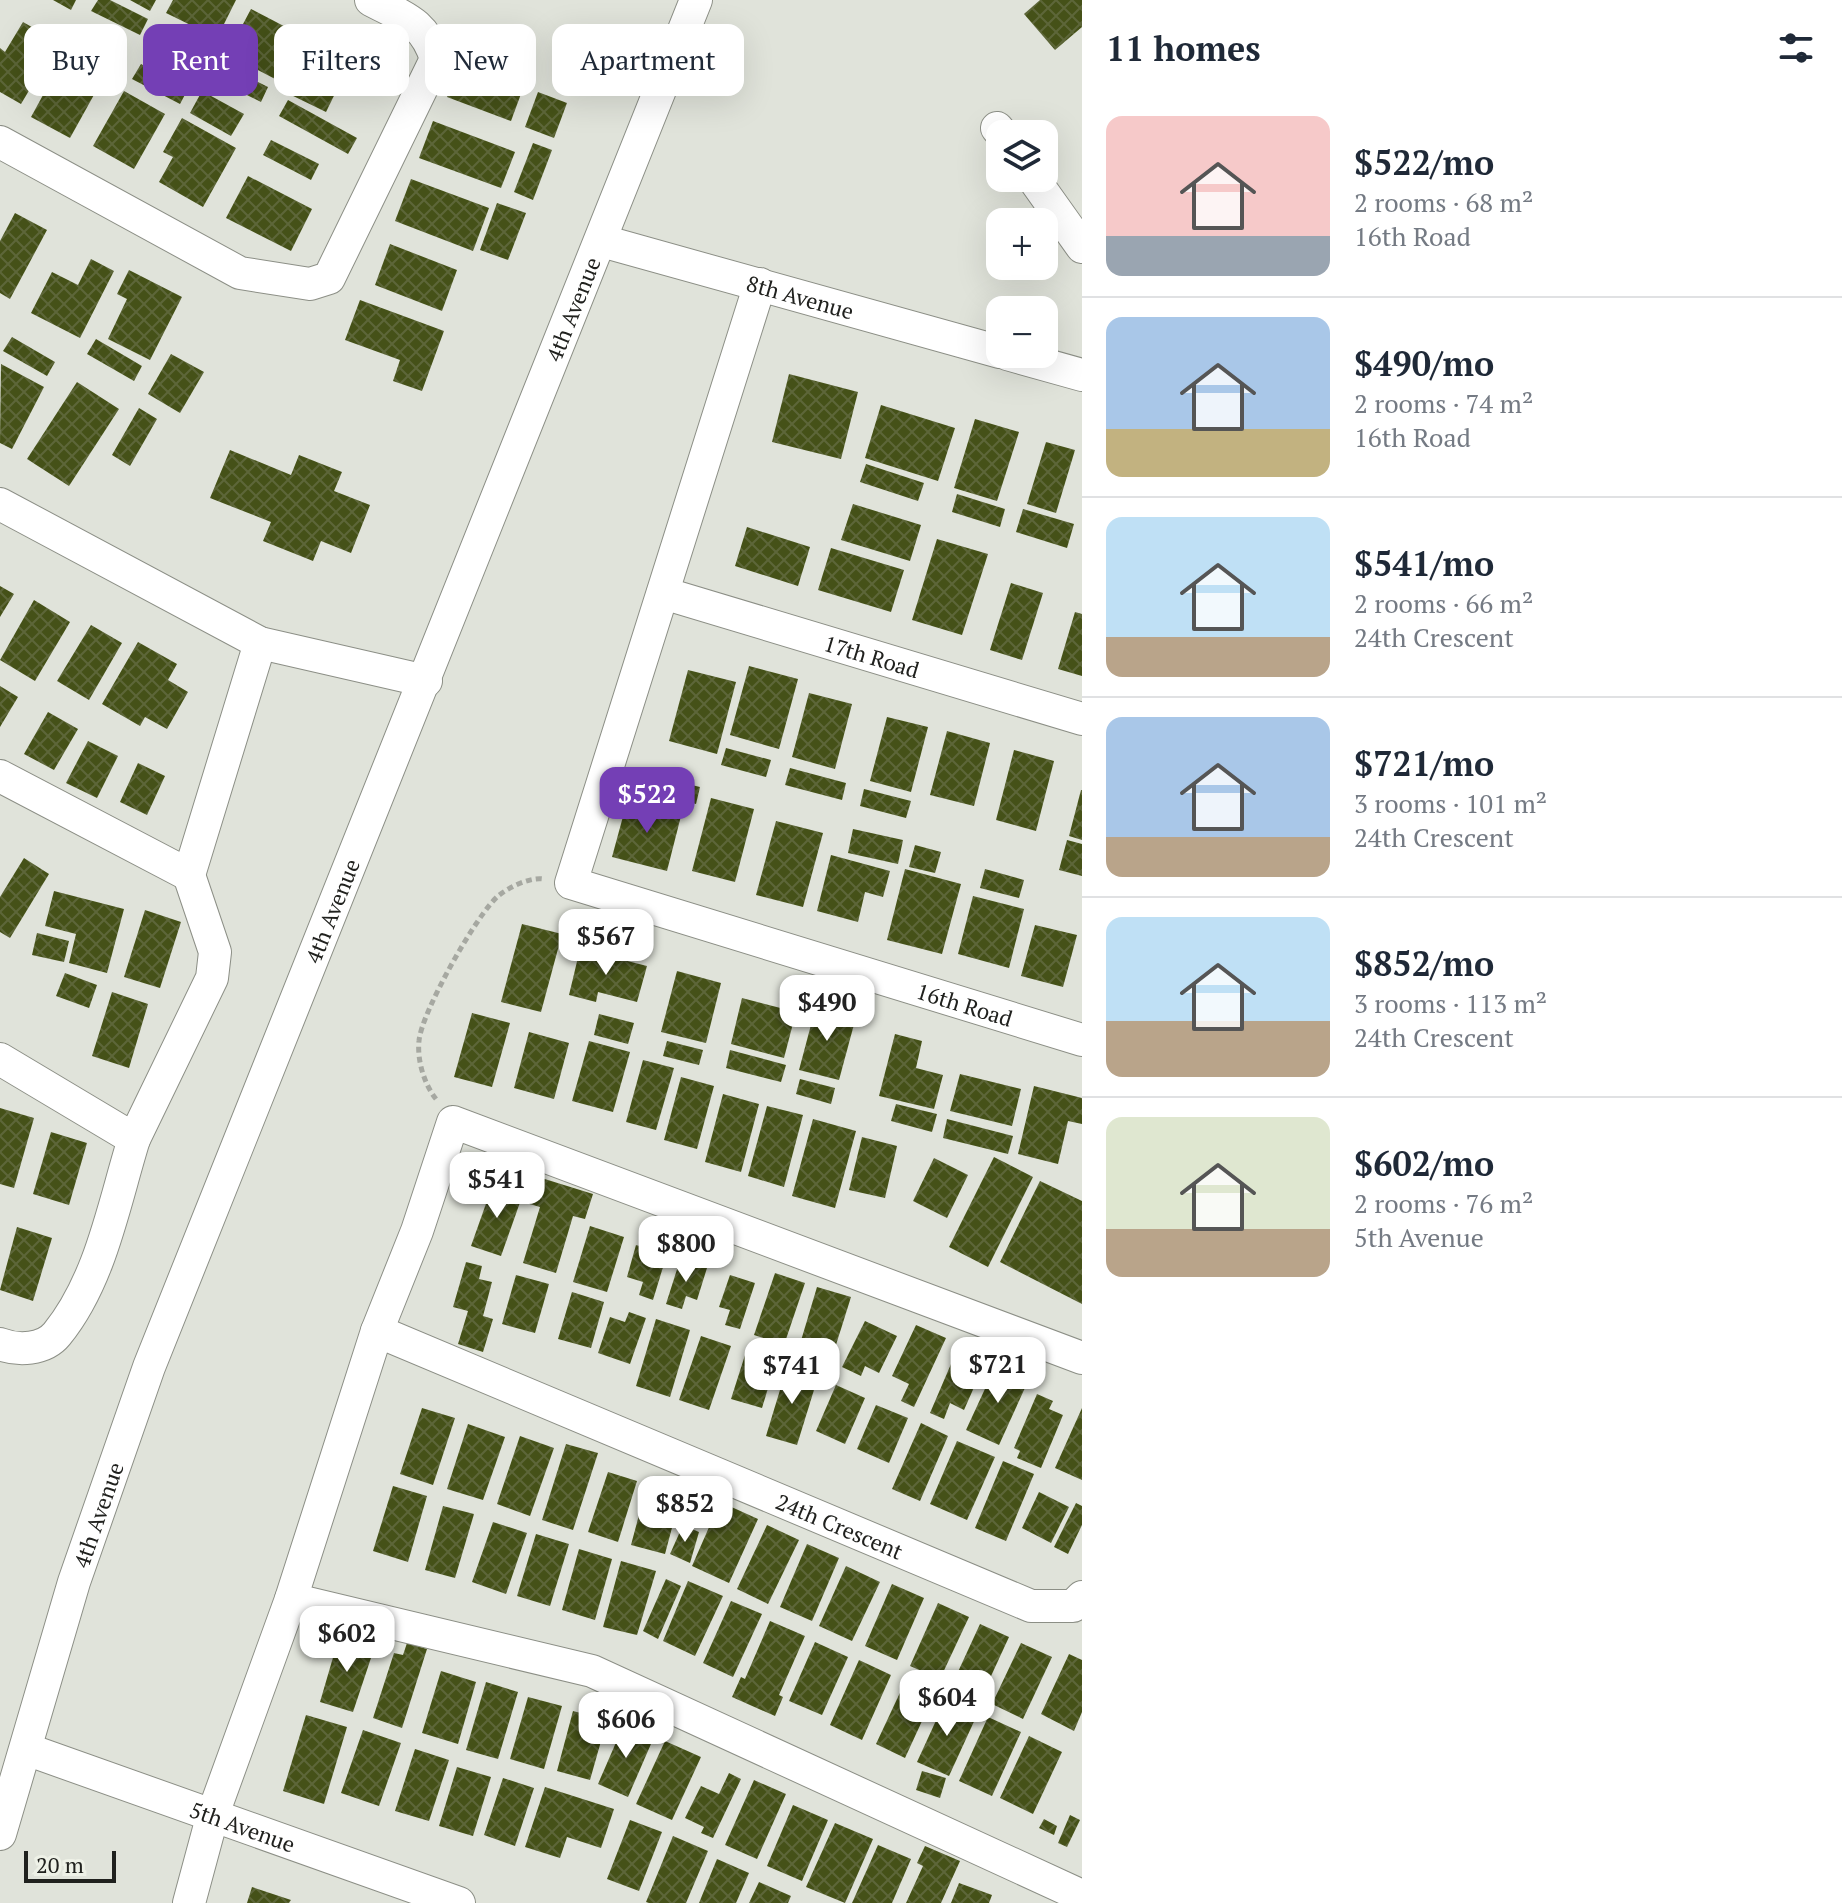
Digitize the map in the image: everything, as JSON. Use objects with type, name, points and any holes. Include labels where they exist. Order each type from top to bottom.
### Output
[{"type":"street","points":[[0,142],[240,273],[310,284],[329,278],[436,59],[429,36],[418,25],[371,0]]},
{"type":"street","name":"4th Avenue","points":[[0,1834],[74,1582],[149,1367],[696,0]]},
{"type":"street","points":[[1043,192],[1082,247]]},
{"type":"street","name":"8th Avenue","points":[[602,241],[986,348]]},
{"type":"street","points":[[571,883],[760,284]]},
{"type":"street","points":[[1057,368],[1082,375]]},
{"type":"street","points":[[0,504],[260,643],[426,681]]},
{"type":"street","name":"17th Road","points":[[663,593],[1082,719]]},
{"type":"street","points":[[0,1344],[35,1348],[56,1336],[93,1272],[134,1139],[212,978],[215,952],[189,875],[260,643]]},
{"type":"street","points":[[0,776],[189,875]]},
{"type":"street","name":"16th Road","points":[[571,883],[1082,1040]]},
{"type":"street","points":[[0,1059],[134,1139]]},
{"type":"street","points":[[189,1903],[213,1814],[291,1599],[377,1331],[417,1231],[453,1122],[1082,1358]]},
{"type":"street","name":"24th Crescent","points":[[377,1331],[1031,1606],[1073,1606],[1082,1597]]},
{"type":"street","points":[[291,1599],[592,1671],[1082,1896]]},
{"type":"street","name":"5th Avenue","points":[[26,1749],[459,1903]]},
{"type":"path","points":[[453,1122],[431,1092],[421,1066],[419,1039],[432,998],[498,896],[533,878],[571,883]]},
{"type":"building","points":[[53,0],[76,0],[71,10]]},
{"type":"building","points":[[98,0],[110,0],[148,19],[140,35],[127,29],[127,24],[118,24],[91,11]]},
{"type":"building","points":[[130,0],[156,0],[150,11]]},
{"type":"building","points":[[173,0],[236,0],[224,24],[188,24],[166,13]]},
{"type":"building","points":[[1040,0],[1082,0],[1082,27],[1055,50],[1024,14]]},
{"type":"building","points":[[251,9],[280,24],[274,24],[274,78],[258,70],[258,24],[243,24]]},
{"type":"building","points":[[23,22],[26,24],[24,24],[26,96],[21,104],[0,92],[0,48],[5,52]]},
{"type":"building","points":[[141,64],[143,65],[143,85],[132,79]]},
{"type":"building","points":[[258,82],[268,87],[261,102],[249,96],[258,96]]},
{"type":"building","points":[[538,92],[567,103],[554,138],[525,127]]},
{"type":"building","points":[[127,93],[165,114],[134,169],[93,146],[121,96],[127,96]]},
{"type":"building","points":[[42,96],[93,96],[70,138],[31,117]]},
{"type":"building","points":[[165,96],[184,96],[180,104]]},
{"type":"building","points":[[199,96],[211,96],[244,114],[231,136],[190,113]]},
{"type":"building","points":[[293,96],[334,96],[326,112]]},
{"type":"building","points":[[447,96],[520,96],[511,121]]},
{"type":"building","points":[[288,100],[357,138],[348,154],[279,116]]},
{"type":"building","points":[[182,118],[236,148],[203,207],[159,182],[173,157],[163,152]]},
{"type":"building","points":[[433,121],[515,152],[501,188],[419,158]]},
{"type":"building","points":[[271,140],[319,164],[311,180],[263,155]]},
{"type":"building","points":[[533,143],[552,150],[533,200],[514,192]]},
{"type":"building","points":[[248,176],[312,209],[291,251],[226,218]]},
{"type":"building","points":[[411,179],[489,208],[473,251],[395,221]]},
{"type":"building","points":[[497,203],[526,213],[508,260],[480,250]]},
{"type":"building","points":[[15,213],[47,230],[10,299],[0,293],[0,241]]},
{"type":"building","points":[[390,244],[457,270],[442,311],[375,285]]},
{"type":"building","points":[[91,259],[114,271],[80,338],[31,313],[52,272],[78,285]]},
{"type":"building","points":[[129,270],[182,297],[150,360],[108,339],[127,299],[117,294]]},
{"type":"building","points":[[360,300],[444,331],[422,391],[393,381],[400,360],[345,340]]},
{"type":"building","points":[[12,337],[55,362],[47,376],[3,351]]},
{"type":"building","points":[[96,339],[142,366],[134,381],[87,354]]},
{"type":"building","points":[[171,354],[204,372],[180,413],[148,394]]},
{"type":"building","points":[[1,364],[44,387],[12,449],[0,443]]},
{"type":"building","points":[[789,374],[858,392],[841,459],[772,442]]},
{"type":"building","points":[[77,382],[119,409],[69,486],[27,459]]},
{"type":"building","points":[[881,405],[955,428],[938,481],[865,458]]},
{"type":"building","points":[[139,408],[157,419],[130,466],[112,455]]},
{"type":"building","points":[[975,419],[1019,432],[997,501],[954,488]]},
{"type":"building","points":[[1046,442],[1075,450],[1056,513],[1027,504]]},
{"type":"building","points":[[230,450],[291,475],[299,455],[342,472],[334,491],[370,505],[351,553],[321,541],[313,561],[263,541],[271,522],[210,498]]},
{"type":"building","points":[[866,464],[924,483],[918,501],[860,482]]},
{"type":"building","points":[[957,494],[1005,509],[1000,527],[952,512]]},
{"type":"building","points":[[853,504],[921,525],[910,561],[841,540]]},
{"type":"building","points":[[1023,509],[1074,524],[1067,548],[1016,532]]},
{"type":"building","points":[[747,527],[810,547],[798,586],[735,566]]},
{"type":"building","points":[[937,539],[988,554],[962,635],[912,620]]},
{"type":"building","points":[[831,548],[904,570],[891,612],[818,590]]},
{"type":"building","points":[[1011,583],[1043,593],[1022,660],[990,650]]},
{"type":"building","points":[[0,586],[14,594],[0,617]]},
{"type":"building","points":[[34,600],[70,622],[35,681],[0,660]]},
{"type":"building","points":[[1075,612],[1082,614],[1082,676],[1058,669]]},
{"type":"building","points":[[91,625],[122,643],[89,700],[57,681]]},
{"type":"building","points":[[138,642],[177,664],[168,680],[188,692],[167,729],[145,717],[140,726],[102,704]]},
{"type":"building","points":[[749,666],[798,679],[779,749],[730,735]]},
{"type":"building","points":[[688,670],[736,682],[717,754],[669,741]]},
{"type":"building","points":[[0,686],[18,697],[0,727]]},
{"type":"building","points":[[809,693],[852,704],[835,769],[792,757]]},
{"type":"building","points":[[48,712],[78,729],[54,770],[24,754]]},
{"type":"building","points":[[887,717],[928,727],[911,792],[870,781]]},
{"type":"building","points":[[947,731],[990,743],[974,806],[930,795]]},
{"type":"building","points":[[88,741],[118,756],[97,798],[66,783]]},
{"type":"building","points":[[726,748],[771,760],[766,777],[721,765]]},
{"type":"building","points":[[1014,750],[1054,761],[1036,831],[996,820]]},
{"type":"building","points":[[138,763],[165,776],[147,815],[120,802]]},
{"type":"building","points":[[790,768],[846,783],[842,800],[785,785]]},
{"type":"building","points":[[659,777],[700,787],[696,804],[655,793]]},
{"type":"building","points":[[864,789],[911,801],[906,818],[860,806]]},
{"type":"building","points":[[1082,790],[1082,840],[1069,836]]},
{"type":"building","points":[[628,798],[682,812],[667,871],[612,857]]},
{"type":"building","points":[[711,798],[754,809],[735,882],[692,871]]},
{"type":"building","points":[[776,821],[823,833],[803,907],[756,895]]},
{"type":"building","points":[[853,829],[903,840],[898,864],[848,853]]},
{"type":"building","points":[[1067,840],[1082,844],[1082,876],[1059,870]]},
{"type":"building","points":[[915,845],[941,852],[935,873],[909,867]]},
{"type":"building","points":[[831,855],[890,871],[883,897],[865,892],[858,922],[817,911]]},
{"type":"building","points":[[24,858],[49,874],[10,938],[0,932],[0,897]]},
{"type":"building","points":[[905,869],[961,884],[942,954],[887,940]]},
{"type":"building","points":[[985,869],[1024,880],[1019,898],[980,888]]},
{"type":"building","points":[[54,891],[124,909],[107,973],[69,963],[76,934],[45,926]]},
{"type":"building","points":[[973,896],[1024,909],[1009,968],[958,954]]},
{"type":"building","points":[[145,910],[181,922],[160,988],[124,977]]},
{"type":"building","points":[[522,924],[562,934],[541,1012],[501,1002]]},
{"type":"building","points":[[1035,925],[1077,935],[1063,987],[1021,976]]},
{"type":"building","points":[[37,933],[69,941],[64,962],[32,955]]},
{"type":"building","points":[[580,949],[647,966],[637,1002],[598,992],[596,1002],[569,995]]},
{"type":"building","points":[[677,971],[721,983],[706,1043],[661,1032]]},
{"type":"building","points":[[65,973],[97,985],[89,1008],[56,996]]},
{"type":"building","points":[[112,992],[148,1004],[129,1068],[92,1056]]},
{"type":"building","points":[[742,998],[796,1012],[784,1058],[731,1044]]},
{"type":"building","points":[[816,1006],[856,1017],[839,1080],[799,1070]]},
{"type":"building","points":[[472,1013],[510,1023],[492,1087],[454,1077]]},
{"type":"building","points":[[599,1014],[634,1023],[628,1044],[594,1035]]},
{"type":"building","points":[[529,1032],[569,1043],[554,1099],[514,1088]]},
{"type":"building","points":[[895,1034],[922,1041],[916,1068],[943,1075],[934,1109],[879,1096]]},
{"type":"building","points":[[589,1041],[630,1052],[613,1112],[572,1101]]},
{"type":"building","points":[[667,1041],[703,1050],[699,1065],[663,1056]]},
{"type":"building","points":[[730,1050],[786,1065],[781,1082],[726,1068]]},
{"type":"building","points":[[643,1060],[674,1068],[656,1130],[626,1122]]},
{"type":"building","points":[[960,1074],[1021,1089],[1012,1126],[950,1111]]},
{"type":"building","points":[[681,1077],[714,1086],[697,1149],[664,1140]]},
{"type":"building","points":[[800,1079],[835,1088],[831,1104],[796,1094]]},
{"type":"building","points":[[1034,1086],[1082,1098],[1082,1124],[1068,1121],[1058,1164],[1018,1154]]},
{"type":"building","points":[[723,1094],[759,1104],[741,1172],[705,1162]]},
{"type":"building","points":[[896,1104],[937,1114],[932,1132],[891,1121]]},
{"type":"building","points":[[767,1106],[803,1115],[784,1187],[748,1176]]},
{"type":"building","points":[[0,1108],[34,1118],[14,1188],[0,1184]]},
{"type":"building","points":[[813,1119],[856,1131],[835,1208],[792,1196]]},
{"type":"building","points":[[947,1119],[1013,1136],[1008,1154],[943,1138]]},
{"type":"building","points":[[51,1132],[87,1143],[69,1205],[33,1194]]},
{"type":"building","points":[[862,1137],[897,1146],[885,1198],[849,1190]]},
{"type":"building","points":[[994,1157],[1033,1177],[988,1267],[949,1247]]},
{"type":"building","points":[[934,1158],[968,1175],[947,1218],[913,1201]]},
{"type":"building","points":[[535,1176],[593,1194],[585,1219],[573,1216],[556,1273],[523,1263],[540,1207],[526,1203]]},
{"type":"building","points":[[1040,1181],[1082,1201],[1082,1304],[1000,1262]]},
{"type":"building","points":[[493,1184],[523,1194],[501,1256],[471,1246]]},
{"type":"building","points":[[590,1226],[624,1237],[607,1292],[573,1282]]},
{"type":"building","points":[[17,1227],[52,1238],[33,1301],[0,1290]]},
{"type":"building","points":[[636,1245],[667,1254],[653,1300],[639,1295],[643,1282],[627,1277]]},
{"type":"building","points":[[680,1260],[707,1268],[697,1300],[686,1296],[682,1309],[666,1304]]},
{"type":"building","points":[[466,1262],[482,1266],[479,1279],[492,1282],[483,1316],[493,1319],[483,1352],[458,1344],[468,1311],[453,1307]]},
{"type":"building","points":[[775,1273],[805,1283],[784,1345],[754,1335]]},
{"type":"building","points":[[516,1275],[549,1284],[535,1333],[502,1324]]},
{"type":"building","points":[[730,1275],[755,1283],[740,1329],[725,1325],[730,1310],[719,1307]]},
{"type":"building","points":[[817,1287],[851,1297],[830,1364],[797,1354]]},
{"type":"building","points":[[572,1292],[604,1302],[591,1348],[558,1339]]},
{"type":"building","points":[[629,1312],[646,1318],[630,1364],[598,1353],[610,1317],[625,1322]]},
{"type":"building","points":[[656,1319],[690,1330],[670,1397],[636,1386]]},
{"type":"building","points":[[865,1321],[897,1336],[879,1373],[865,1366],[861,1376],[842,1367]]},
{"type":"building","points":[[916,1325],[946,1338],[914,1407],[901,1401],[909,1384],[892,1376]]},
{"type":"building","points":[[701,1336],[731,1346],[709,1410],[679,1400]]},
{"type":"building","points":[[746,1352],[776,1362],[762,1408],[731,1399]]},
{"type":"building","points":[[951,1364],[979,1376],[964,1410],[950,1403],[944,1419],[930,1413]]},
{"type":"building","points":[[996,1365],[1029,1379],[999,1445],[966,1430]]},
{"type":"building","points":[[787,1367],[818,1377],[797,1445],[766,1436]]},
{"type":"building","points":[[836,1385],[865,1398],[845,1444],[816,1431]]},
{"type":"building","points":[[1037,1394],[1053,1401],[1049,1409],[1063,1415],[1041,1468],[1017,1458],[1020,1451],[1014,1448]]},
{"type":"building","points":[[876,1405],[908,1418],[889,1463],[857,1449]]},
{"type":"building","points":[[422,1408],[455,1418],[433,1485],[400,1474]]},
{"type":"building","points":[[1082,1408],[1082,1480],[1055,1468]]},
{"type":"building","points":[[921,1423],[948,1436],[920,1501],[892,1489]]},
{"type":"building","points":[[468,1424],[505,1437],[483,1500],[447,1489]]},
{"type":"building","points":[[520,1436],[554,1448],[530,1516],[497,1504]]},
{"type":"building","points":[[957,1441],[995,1457],[967,1520],[930,1504]]},
{"type":"building","points":[[566,1444],[598,1453],[573,1530],[542,1520]]},
{"type":"building","points":[[1003,1461],[1034,1474],[1006,1541],[975,1528]]},
{"type":"building","points":[[608,1472],[637,1481],[618,1542],[588,1532]]},
{"type":"building","points":[[647,1485],[681,1494],[665,1554],[631,1545]]},
{"type":"building","points":[[393,1486],[427,1496],[408,1562],[373,1551]]},
{"type":"building","points":[[1039,1492],[1069,1507],[1051,1543],[1022,1528]]},
{"type":"building","points":[[705,1495],[758,1519],[729,1583],[692,1566],[710,1525],[695,1518]]},
{"type":"building","points":[[1076,1503],[1082,1506],[1082,1525],[1068,1554],[1054,1547]]},
{"type":"building","points":[[443,1506],[474,1514],[455,1578],[425,1570]]},
{"type":"building","points":[[493,1522],[527,1533],[506,1594],[472,1582]]},
{"type":"building","points":[[683,1525],[699,1532],[690,1563],[670,1554]]},
{"type":"building","points":[[767,1525],[799,1540],[768,1604],[737,1589]]},
{"type":"building","points":[[536,1534],[569,1544],[550,1606],[517,1596]]},
{"type":"building","points":[[807,1544],[839,1558],[812,1621],[780,1607]]},
{"type":"building","points":[[579,1549],[612,1559],[595,1620],[562,1610]]},
{"type":"building","points":[[621,1561],[656,1571],[637,1635],[603,1627]]},
{"type":"building","points":[[846,1566],[880,1582],[852,1641],[819,1626]]},
{"type":"building","points":[[666,1579],[681,1586],[658,1639],[643,1631]]},
{"type":"building","points":[[688,1581],[723,1596],[695,1656],[663,1641]]},
{"type":"building","points":[[892,1584],[924,1598],[897,1660],[865,1646]]},
{"type":"building","points":[[731,1601],[762,1614],[733,1677],[703,1663]]},
{"type":"building","points":[[938,1603],[969,1617],[940,1679],[910,1666]]},
{"type":"building","points":[[770,1621],[805,1636],[779,1695],[783,1697],[775,1716],[732,1697],[741,1677],[745,1679]]},
{"type":"building","points":[[980,1624],[1009,1637],[980,1700],[951,1687]]},
{"type":"building","points":[[339,1637],[375,1646],[353,1712],[320,1702]]},
{"type":"building","points":[[815,1642],[848,1657],[822,1715],[789,1701]]},
{"type":"building","points":[[407,1643],[427,1649],[402,1728],[373,1718],[394,1653],[403,1655]]},
{"type":"building","points":[[1021,1643],[1052,1657],[1023,1719],[992,1704]]},
{"type":"building","points":[[1069,1654],[1082,1660],[1082,1712],[1074,1731],[1041,1714]]},
{"type":"building","points":[[859,1660],[891,1675],[862,1740],[830,1725]]},
{"type":"building","points":[[441,1671],[476,1682],[458,1744],[422,1733]]},
{"type":"building","points":[[486,1682],[518,1692],[498,1759],[466,1750]]},
{"type":"building","points":[[905,1682],[934,1695],[905,1758],[876,1744]]},
{"type":"building","points":[[528,1697],[562,1706],[544,1769],[510,1759]]},
{"type":"building","points":[[945,1701],[977,1715],[949,1776],[917,1762]]},
{"type":"building","points":[[573,1711],[607,1720],[590,1780],[557,1771]]},
{"type":"building","points":[[306,1715],[347,1727],[324,1804],[283,1791]]},
{"type":"building","points":[[988,1717],[1021,1732],[992,1796],[959,1781]]},
{"type":"building","points":[[624,1724],[654,1737],[628,1797],[598,1784]]},
{"type":"building","points":[[363,1730],[401,1743],[379,1806],[341,1793]]},
{"type":"building","points":[[1029,1736],[1062,1752],[1033,1814],[1000,1798]]},
{"type":"building","points":[[665,1741],[701,1757],[672,1820],[636,1804]]},
{"type":"building","points":[[415,1749],[449,1760],[429,1821],[395,1811]]},
{"type":"building","points":[[457,1767],[491,1777],[473,1836],[439,1826]]},
{"type":"building","points":[[922,1771],[946,1778],[940,1798],[916,1790]]},
{"type":"building","points":[[729,1773],[741,1779],[713,1838],[701,1833],[704,1827],[685,1818],[701,1786],[719,1794]]},
{"type":"building","points":[[503,1778],[534,1788],[515,1846],[484,1835]]},
{"type":"building","points":[[754,1780],[786,1794],[757,1859],[725,1845]]},
{"type":"building","points":[[545,1787],[614,1809],[601,1848],[567,1837],[560,1858],[525,1847]]},
{"type":"building","points":[[793,1805],[828,1820],[802,1881],[767,1866]]},
{"type":"building","points":[[1070,1815],[1080,1820],[1067,1847],[1058,1843]]},
{"type":"building","points":[[1044,1819],[1057,1826],[1054,1835],[1039,1828]]},
{"type":"building","points":[[630,1820],[662,1832],[639,1891],[607,1879]]},
{"type":"building","points":[[835,1823],[873,1839],[845,1903],[806,1887]]},
{"type":"building","points":[[673,1836],[708,1851],[686,1903],[646,1902]]},
{"type":"building","points":[[878,1845],[911,1859],[892,1903],[852,1903]]},
{"type":"building","points":[[925,1846],[960,1861],[941,1903],[906,1903],[923,1866],[917,1863]]},
{"type":"building","points":[[717,1859],[749,1873],[736,1903],[699,1903]]},
{"type":"building","points":[[759,1882],[791,1896],[788,1903],[749,1903]]},
{"type":"building","points":[[959,1883],[992,1895],[989,1903],[951,1903]]},
{"type":"building","points":[[252,1887],[291,1900],[289,1903],[247,1903]]}]
